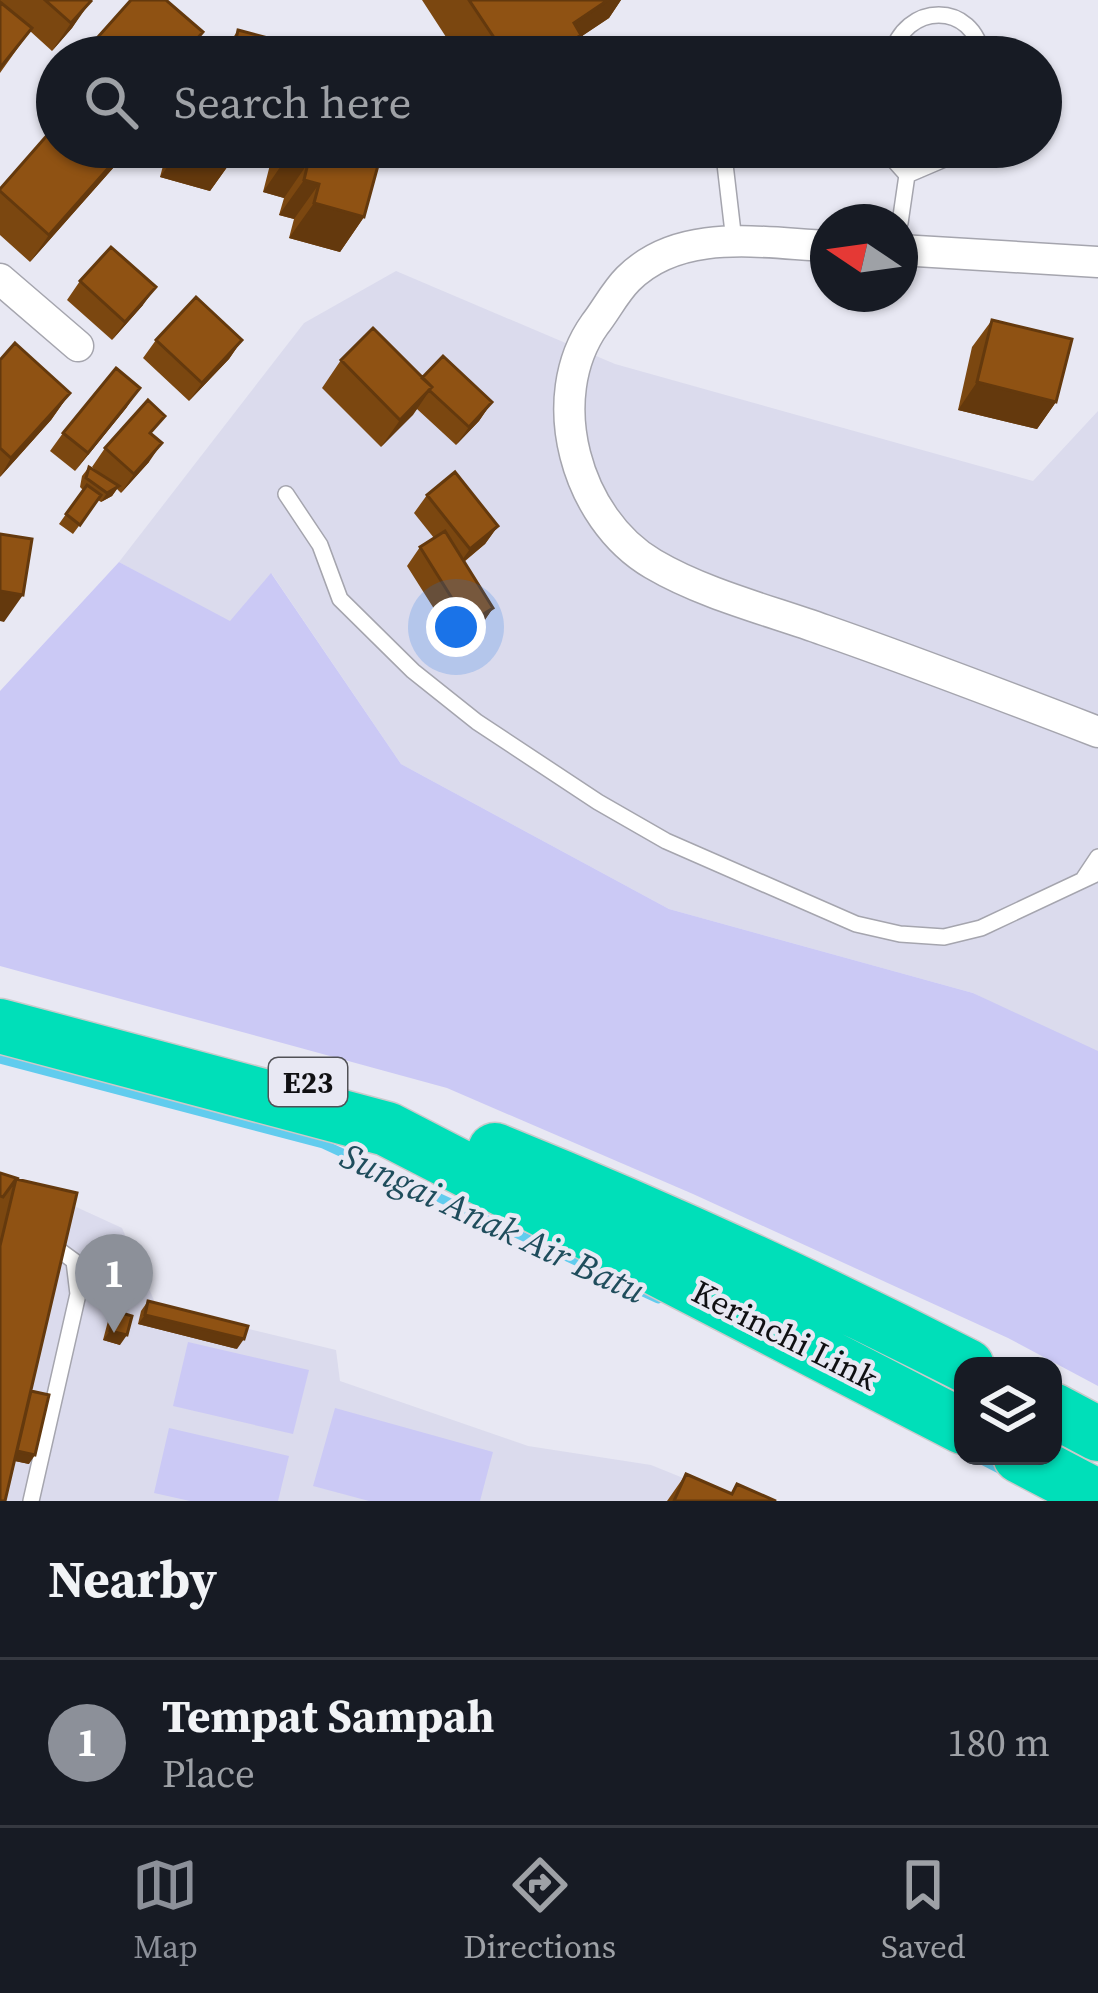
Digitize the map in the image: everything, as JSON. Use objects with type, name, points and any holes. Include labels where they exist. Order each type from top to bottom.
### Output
[{"type":"highway","name":"Kerinchi Link","points":[[0,991],[378,1103],[608,1196],[837,1299],[954,1359]]},
{"type":"highway","name":"Kerinchi Link","points":[[0,1026],[387,1129],[954,1422]]},
{"type":"highway","points":[[1062,1415],[1098,1434]]},
{"type":"highway","points":[[1036,1465],[1098,1497]]},
{"type":"street","points":[[810,245],[734,242],[680,246],[628,278],[584,339],[570,395],[573,450],[587,492],[616,534],[652,564],[1098,732]]},
{"type":"street","points":[[918,251],[1098,262]]},
{"type":"street","points":[[0,279],[78,346]]},
{"type":"lane","points":[[897,36],[917,18],[928,15],[964,23],[975,36]]},
{"type":"lane","points":[[725,168],[734,242]]},
{"type":"lane","points":[[901,168],[907,175]]},
{"type":"lane","points":[[907,175],[923,168]]},
{"type":"lane","points":[[903,204],[907,175]]},
{"type":"lane","points":[[286,494],[320,545],[340,599],[413,671],[529,757],[666,841],[856,924],[944,937],[981,928],[1091,876],[1098,857]]},
{"type":"lane","points":[[31,1501],[78,1294],[74,1261],[55,1244],[37,1239]]},
{"type":"shaded area","points":[[396,271],[615,364],[1033,481],[1098,411],[1098,1056],[973,993],[669,909],[401,764],[272,574],[230,622],[119,562],[304,323]]},
{"type":"shaded area","points":[[119,562],[230,621],[271,573],[401,764],[669,909],[973,993],[1098,1051],[1098,1386],[1062,1367],[1062,1357],[1044,1357],[693,1194],[447,1088],[0,966],[0,691]]},
{"type":"shaded area","points":[[0,1172],[122,1228],[157,1307],[336,1350],[340,1381],[528,1446],[651,1465],[740,1501],[0,1501]]},
{"type":"shaded area","points":[[188,1342],[309,1370],[293,1434],[173,1406]]},
{"type":"shaded area","points":[[335,1408],[493,1452],[480,1501],[369,1501],[313,1486]]},
{"type":"shaded area","points":[[169,1428],[289,1456],[278,1501],[190,1501],[154,1493]]},
{"type":"building","points":[[45,0],[90,0],[91,1],[71,23]]},
{"type":"building","points":[[131,0],[166,0],[203,32],[199,36],[99,36]]},
{"type":"building","points":[[469,0],[608,0],[574,23],[580,36],[493,36]]},
{"type":"building","points":[[0,2],[32,28],[0,68]]},
{"type":"building","points":[[36,148],[36,168],[108,168],[49,235],[0,189]]},
{"type":"building","points":[[307,168],[377,168],[364,217],[314,203],[319,184],[304,180]]},
{"type":"building","points":[[111,247],[156,287],[125,322],[80,281]]},
{"type":"building","points":[[196,297],[242,340],[202,383],[156,340]]},
{"type":"building","points":[[992,320],[1072,339],[1056,402],[977,382]]},
{"type":"building","points":[[373,328],[432,387],[400,420],[341,360]]},
{"type":"building","points":[[15,343],[70,393],[11,458],[0,448],[0,360]]},
{"type":"building","points":[[443,356],[492,402],[469,427],[422,378]]},
{"type":"building","points":[[116,368],[140,388],[88,453],[63,433]]},
{"type":"building","points":[[148,400],[165,416],[150,433],[162,443],[134,474],[105,448]]},
{"type":"building","points":[[89,467],[119,486],[107,493],[86,478]]},
{"type":"building","points":[[455,472],[498,526],[470,549],[427,495]]},
{"type":"building","points":[[87,485],[101,495],[80,525],[66,514]]},
{"type":"building","points":[[445,531],[493,608],[468,624],[420,547]]},
{"type":"building","points":[[0,534],[32,539],[23,595],[0,591]]},
{"type":"building","points":[[0,1173],[19,1179],[3,1197],[0,1196]]},
{"type":"building","points":[[16,1179],[77,1193],[5,1501],[0,1501],[0,1246]]},
{"type":"building","points":[[148,1301],[248,1326],[244,1339],[145,1315]]},
{"type":"building","points":[[115,1311],[132,1316],[127,1335],[110,1331]]},
{"type":"building","points":[[31,1391],[49,1395],[35,1455],[17,1451]]},
{"type":"building","points":[[686,1474],[732,1494],[737,1484],[776,1501],[674,1501]]},
{"type":"waterway","name":"Sungai Anak Air Batu","points":[[0,1059],[323,1144],[658,1299]]},
{"type":"waterway","name":"Sungai Anak Air Batu","points":[[991,1465],[1007,1473]]},
{"type":"place","name":"Tempat Sampah","points":[[114,1333]]}]
